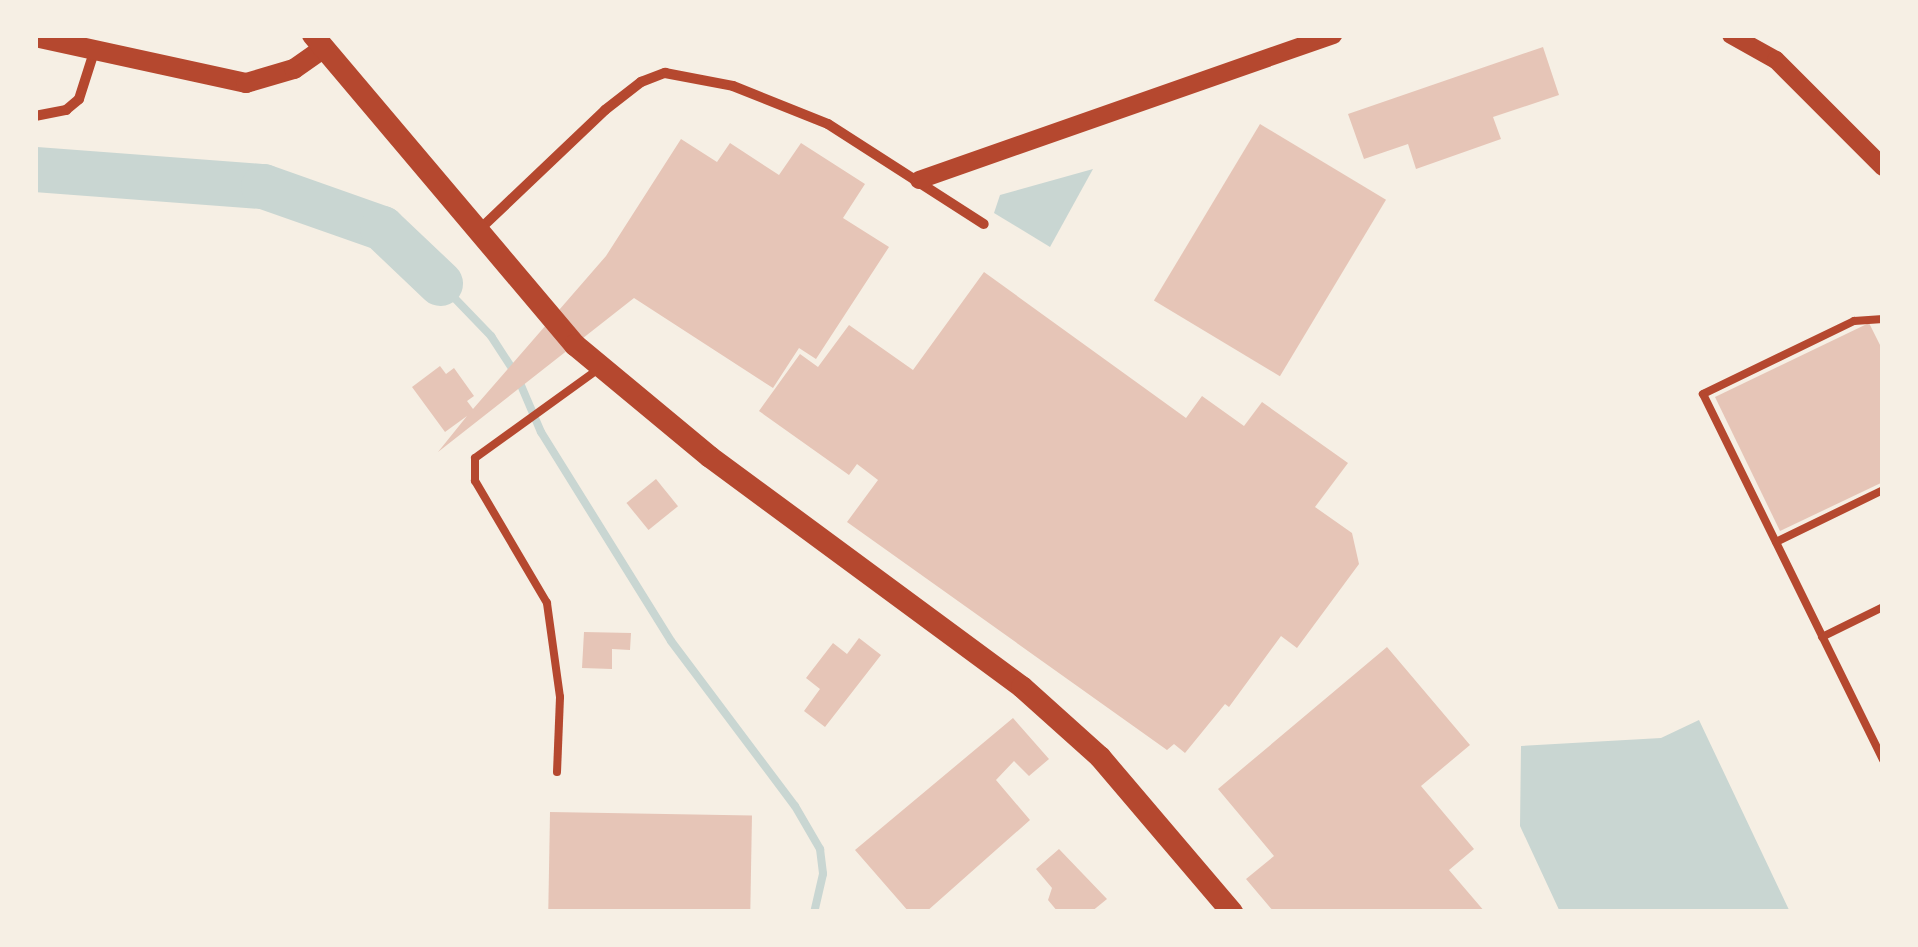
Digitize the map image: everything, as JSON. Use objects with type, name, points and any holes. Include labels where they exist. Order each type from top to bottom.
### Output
[{"type":"main road","points":[[35,37],[246,83],[294,69],[319,42],[574,346],[710,457],[1022,687],[1100,757],[1232,912]]},
{"type":"street","points":[[918,180],[1334,35]]},
{"type":"street","points":[[1730,35],[1776,60],[1883,166]]},
{"type":"street","points":[[35,116],[66,110],[80,99],[95,49]]},
{"type":"street","points":[[479,230],[605,110],[641,82],[665,73],[733,86],[828,124],[984,224]]},
{"type":"lane","points":[[1883,320],[1854,321],[1703,394],[1883,760]]},
{"type":"lane","points":[[556,772],[560,697],[546,603],[475,481],[475,458],[602,367]]},
{"type":"lane","points":[[1776,542],[1883,490]]},
{"type":"lane","points":[[1822,637],[1883,607]]},
{"type":"shaded area","points":[[1093,169],[1050,247],[994,213],[1000,195]]},
{"type":"shaded area","points":[[1699,720],[1790,912],[1560,912],[1520,826],[1521,746],[1661,738]]},
{"type":"building","points":[[1543,47],[1559,95],[1493,117],[1501,139],[1416,169],[1408,144],[1364,159],[1348,114]]},
{"type":"building","points":[[1260,124],[1386,200],[1280,376],[1154,301]]},
{"type":"building","points":[[681,139],[717,162],[730,143],[779,175],[801,143],[865,184],[843,218],[889,247],[816,359],[799,348],[773,388],[634,298],[438,452],[467,416],[445,432],[412,387],[440,366],[446,374],[454,368],[474,396],[467,401],[473,409],[606,256]]},
{"type":"building","points":[[984,272],[1186,418],[1202,396],[1244,426],[1262,402],[1348,463],[1315,507],[1352,533],[1359,564],[1297,648],[1281,636],[1229,707],[1225,704],[1185,753],[1174,744],[1167,750],[847,522],[878,480],[857,464],[849,475],[759,411],[800,354],[818,367],[849,325],[913,370]]},
{"type":"building","points":[[1869,323],[1883,351],[1883,482],[1780,531],[1715,397]]},
{"type":"building","points":[[656,479],[678,506],[648,530],[626,503]]},
{"type":"building","points":[[584,632],[631,633],[630,650],[612,649],[612,669],[582,668]]},
{"type":"building","points":[[859,638],[881,655],[825,727],[804,711],[820,689],[806,678],[833,643],[847,654]]},
{"type":"building","points":[[1387,647],[1470,745],[1421,786],[1474,849],[1449,870],[1485,912],[1274,912],[1246,879],[1274,856],[1218,789]]},
{"type":"building","points":[[1013,718],[1049,759],[1029,776],[1014,761],[996,780],[1030,820],[926,912],[909,912],[855,850]]},
{"type":"building","points":[[550,812],[752,816],[750,912],[548,912]]},
{"type":"building","points":[[1059,849],[1107,899],[1091,912],[1058,912],[1048,900],[1052,888],[1036,869]]},
{"type":"waterway","points":[[35,169],[263,186],[382,228],[440,283]]},
{"type":"waterway","points":[[440,283],[491,336],[517,376],[541,432],[671,641],[795,806],[820,849],[823,874],[814,912]]}]
